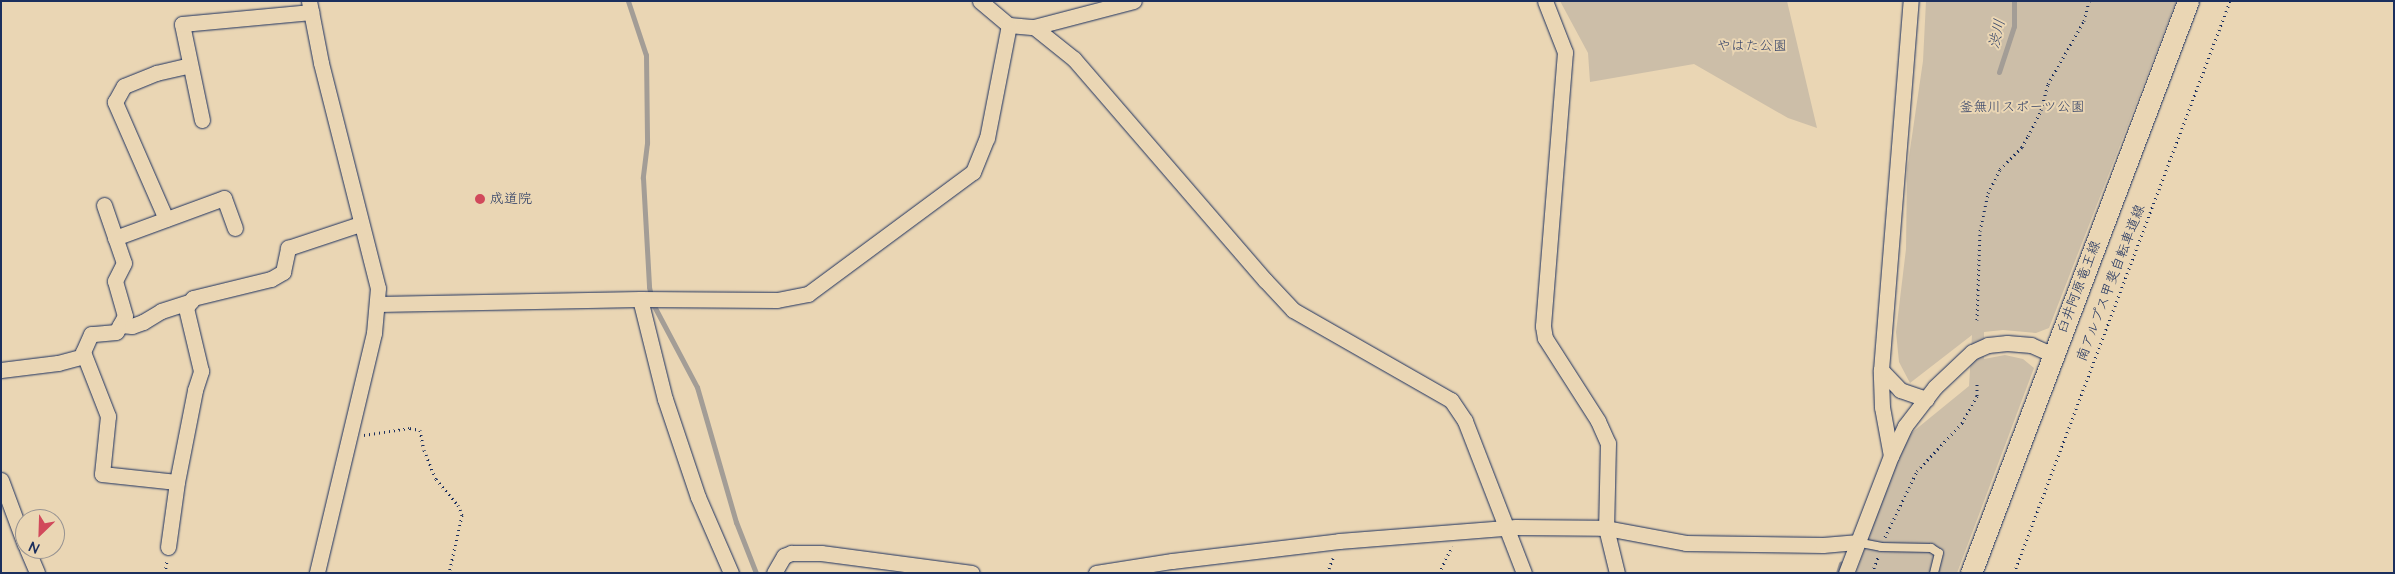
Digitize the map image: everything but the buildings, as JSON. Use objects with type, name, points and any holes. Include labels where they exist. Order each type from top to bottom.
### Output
[{"type":"main road","name":"臼井阿原竜王線","points":[[1971,573],[2188,1]]},
{"type":"street","points":[[980,1],[1009,25],[1034,27],[1134,1]]},
{"type":"street","points":[[1545,1],[1565,52],[1543,326],[1545,338],[1598,421],[1608,443],[1606,528],[1617,573]]},
{"type":"street","points":[[1891,456],[1882,407],[1880,370],[1911,1]]},
{"type":"street","points":[[202,120],[182,24],[310,6],[320,63],[378,288],[374,333],[317,573]]},
{"type":"street","points":[[378,304],[640,299],[777,300],[808,294],[974,172],[987,138],[1009,25]]},
{"type":"street","points":[[1034,27],[1074,59],[1293,310],[1451,400],[1465,421],[1524,573]]},
{"type":"street","points":[[166,219],[115,102],[124,86],[156,73],[190,65]]},
{"type":"street","points":[[115,238],[224,198],[235,228]]},
{"type":"street","points":[[104,205],[124,263],[115,281],[125,316],[116,332],[91,334],[83,352],[108,416],[102,474],[177,482]]},
{"type":"street","points":[[168,547],[177,482],[195,390],[201,371],[186,308],[193,298],[271,279],[283,272],[288,248],[360,224]]},
{"type":"street","points":[[640,299],[665,399],[698,497],[731,573]]},
{"type":"street","points":[[120,325],[132,326],[161,312],[191,301]]},
{"type":"street","points":[[1846,573],[1856,542],[1905,426],[1955,366],[1972,352],[1988,345],[2007,343],[2031,345],[2054,355]]},
{"type":"street","points":[[1,370],[58,363],[84,356]]},
{"type":"street","points":[[1880,370],[1900,390],[1926,399]]},
{"type":"street","points":[[1,480],[15,518]]},
{"type":"street","points":[[1096,573],[1172,561],[1339,541],[1506,528],[1606,528],[1686,542],[1823,545],[1856,542]]},
{"type":"street","points":[[774,573],[784,556],[791,553],[821,553],[972,573]]},
{"type":"street","points":[[31,559],[37,573]]},
{"type":"lane","points":[[1856,542],[1882,547],[1932,548],[1939,553],[1934,573]]},
{"type":"path","points":[[1976,320],[1980,231],[1988,193],[2000,169],[2022,147],[2028,136],[2041,110],[2048,84],[2084,21],[2089,1]]},
{"type":"path","name":"南アルプス甲斐自転車道線","points":[[2014,573],[2230,1]]},
{"type":"path","points":[[1872,573],[1890,525],[1916,471],[1962,423],[1977,396],[1977,382]]},
{"type":"path","points":[[350,437],[410,428],[420,430],[424,450],[436,479],[458,505],[462,515],[449,573]]},
{"type":"path","points":[[1439,573],[1460,531]]},
{"type":"green space","name":"やはた公園","points":[[1560,1],[1787,1],[1817,128],[1788,118],[1694,64],[1590,82],[1588,53]]},
{"type":"green space","name":"釜無川スポーツ公園","points":[[1926,1],[2176,1],[2049,328],[2036,333],[2003,330],[1984,332],[1984,359],[2005,355],[2023,359],[2034,368],[1957,573],[1856,573],[1904,439],[1969,386],[1972,335],[1910,383],[1899,362],[1896,332],[1906,249],[1907,170],[1923,61]]},
{"type":"waterway","points":[[628,1],[646,55],[647,143],[643,178],[649,287],[653,304],[697,387],[736,522],[756,573]]},
{"type":"waterway","name":"渋川","points":[[1999,72],[2014,26],[2014,1]]},
{"type":"waterway","name":"渋川","points":[[1838,573],[1841,563]]},
{"type":"place","name":"成道院","points":[[480,199]]}]
